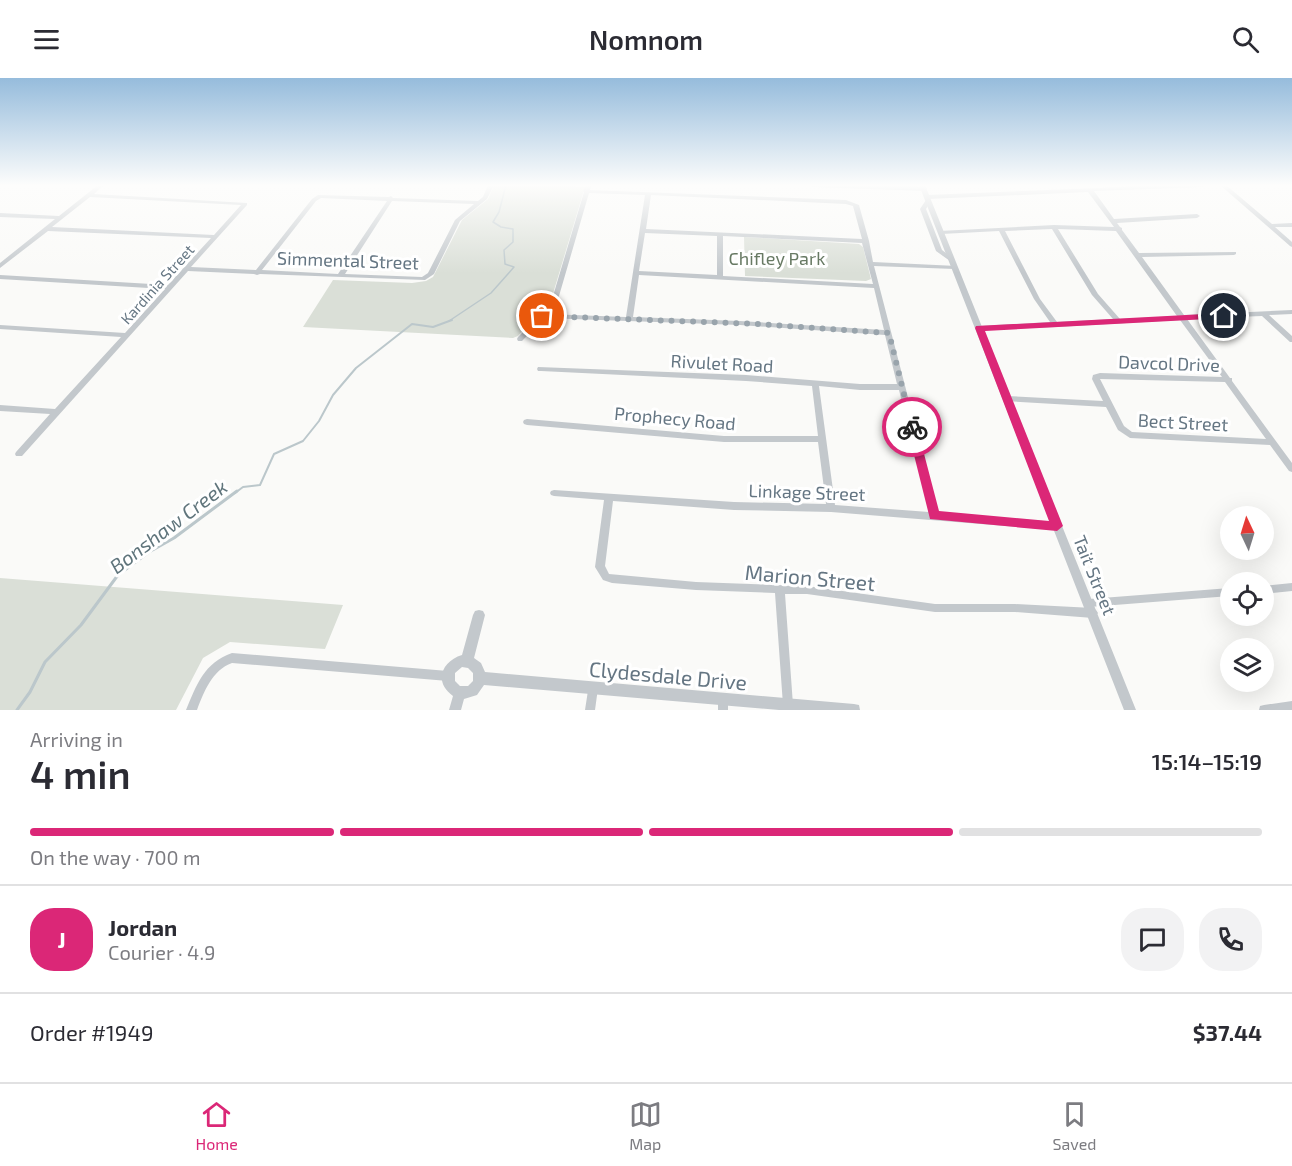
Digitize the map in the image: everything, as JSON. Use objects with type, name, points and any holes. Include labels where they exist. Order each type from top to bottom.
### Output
[{"type":"street","points":[[0,266],[65,214]]},
{"type":"street","name":"Kardinia Street","points":[[19,454],[236,214]]},
{"type":"street","points":[[257,274],[303,214]]},
{"type":"street","points":[[340,276],[380,214]]},
{"type":"street","name":"Simmental Street","points":[[188,269],[328,278],[340,276],[416,280],[427,277],[431,273],[458,220],[465,214]]},
{"type":"street","points":[[520,339],[542,316],[556,296],[580,214]]},
{"type":"street","points":[[629,320],[645,214]]},
{"type":"street","points":[[859,214],[934,516]]},
{"type":"street","points":[[925,214],[938,250],[953,264]]},
{"type":"street","name":"Tait Street","points":[[934,214],[1130,710]]},
{"type":"street","points":[[1109,214],[1292,469]]},
{"type":"street","points":[[1257,214],[1292,245]]},
{"type":"street","points":[[0,215],[61,218]]},
{"type":"street","points":[[1114,221],[1197,216]]},
{"type":"street","points":[[1270,226],[1292,225]]},
{"type":"street","points":[[941,232],[1054,227],[1120,229]]},
{"type":"street","points":[[1054,227],[1095,295],[1119,322]]},
{"type":"street","points":[[47,229],[216,237]]},
{"type":"street","points":[[1002,229],[1037,299],[1056,325]]},
{"type":"street","points":[[642,231],[866,241]]},
{"type":"street","points":[[720,235],[720,276]]},
{"type":"street","points":[[1139,255],[1234,253]]},
{"type":"street","points":[[872,264],[953,264]]},
{"type":"street","points":[[636,273],[876,286]]},
{"type":"street","points":[[0,277],[171,287]]},
{"type":"street","points":[[979,328],[1292,312]]},
{"type":"street","points":[[1263,314],[1292,340]]},
{"type":"street","points":[[542,316],[740,323],[889,333]]},
{"type":"street","points":[[1,328],[127,335]]},
{"type":"street","name":"Rivulet Road","points":[[541,369],[902,387]]},
{"type":"street","name":"Davcol Drive","points":[[1108,404],[1096,381],[1097,376],[1229,380]]},
{"type":"street","points":[[815,384],[831,508]]},
{"type":"street","points":[[1007,399],[1108,404]]},
{"type":"street","name":"Bect Street","points":[[1108,404],[1121,428],[1132,436],[1273,442]]},
{"type":"street","points":[[0,408],[57,412]]},
{"type":"street","name":"Prophecy Road","points":[[526,422],[724,439],[821,440]]},
{"type":"street","name":"Linkage Street","points":[[554,493],[734,506],[831,508],[1057,526]]},
{"type":"street","name":"Marion Street","points":[[609,498],[600,567],[606,577],[696,586],[780,589],[935,608],[1091,608],[1220,593]]},
{"type":"street","points":[[1274,589],[1292,587]]},
{"type":"street","points":[[780,589],[788,705]]},
{"type":"street","points":[[467,661],[479,615]]},
{"type":"street","points":[[191,710],[213,669],[221,662],[232,658],[448,676]]},
{"type":"street","points":[[467,661],[478,667],[479,678],[470,690],[460,692],[450,687],[448,676],[455,665],[467,661]]},
{"type":"street","name":"Clydesdale Drive","points":[[479,678],[594,688],[723,705],[788,705],[854,710]]},
{"type":"street","points":[[590,710],[594,688]]},
{"type":"street","points":[[455,710],[460,692]]},
{"type":"street","points":[[1264,710],[1292,706]]},
{"type":"green space","points":[[469,214],[577,214],[552,297],[518,336],[513,338],[303,327],[333,280],[412,283],[426,281],[433,277],[462,220]]},
{"type":"green space","name":"Chifley Park","points":[[744,237],[859,244],[863,247],[871,279],[866,281],[745,276]]},
{"type":"green space","points":[[0,578],[343,605],[325,649],[230,642],[203,658],[176,710],[0,710]]},
{"type":"waterway","name":"Bonshaw Creek","points":[[449,321],[491,293],[514,267],[505,264],[504,250],[513,242],[513,229],[501,227],[493,222],[498,214]]},
{"type":"waterway","name":"Bonshaw Creek","points":[[235,493],[243,487],[260,485],[274,454],[303,441],[319,421],[333,395],[356,368],[412,324],[433,327],[452,320]]},
{"type":"waterway","name":"Bonshaw Creek","points":[[17,710],[30,692],[45,662],[81,625],[118,575],[149,552],[174,538],[237,491]]},
{"type":"way so far","points":[[542,316],[759,324],[889,333],[912,427]]},
{"type":"route","points":[[912,427],[934,516],[1057,526],[979,328],[1224,316]]}]
